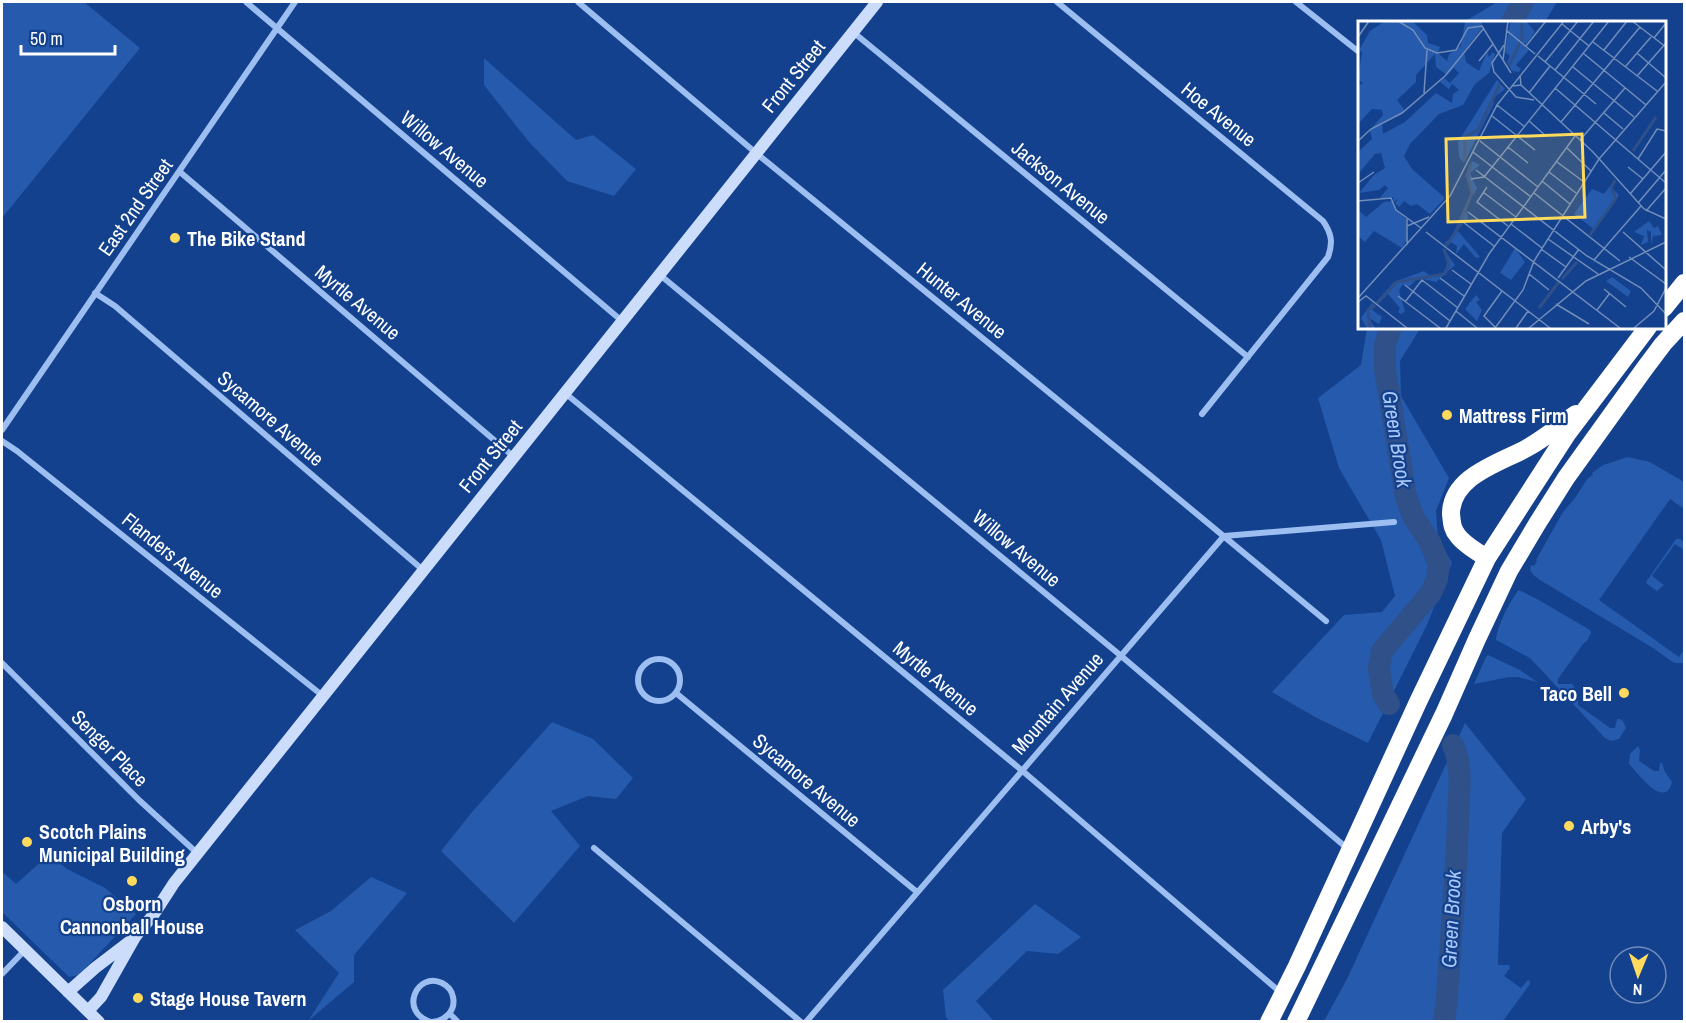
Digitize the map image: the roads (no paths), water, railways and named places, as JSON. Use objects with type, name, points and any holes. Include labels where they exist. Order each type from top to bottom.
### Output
[{"type":"highway","points":[[1665,307],[1684,283]]},
{"type":"highway","points":[[1296,1022],[1444,714],[1509,571],[1566,478],[1663,344],[1684,321]]},
{"type":"highway","points":[[1269,1022],[1487,558],[1567,434],[1647,328]]},
{"type":"highway","points":[[1487,558],[1466,544],[1457,535],[1452,525],[1451,509],[1464,484],[1474,476],[1528,448],[1590,404]]},
{"type":"street","name":"Willow Avenue","points":[[246,2],[622,321]]},
{"type":"street","name":"East 2nd Street","points":[[2,430],[295,2]]},
{"type":"street","name":"Hunter Avenue","points":[[578,2],[756,153],[1326,621]]},
{"type":"street","name":"Front Street","points":[[88,1011],[101,997],[135,937],[198,854],[877,2]]},
{"type":"street","name":"Hoe Avenue","points":[[1057,2],[1323,221],[1329,229],[1332,238],[1328,257],[1202,414]]},
{"type":"street","points":[[1296,2],[1358,51]]},
{"type":"street","name":"Jackson Avenue","points":[[853,32],[1248,357]]},
{"type":"street","name":"Myrtle Avenue","points":[[180,172],[514,457]]},
{"type":"street","name":"Willow Avenue","points":[[659,275],[1120,655],[1350,851]]},
{"type":"street","name":"Sycamore Avenue","points":[[95,293],[115,306],[424,570]]},
{"type":"street","name":"Myrtle Avenue","points":[[565,393],[1022,770],[1283,994]]},
{"type":"street","name":"Flanders Avenue","points":[[2,441],[323,696]]},
{"type":"street","points":[[1224,536],[1394,522]]},
{"type":"street","name":"Mountain Avenue","points":[[806,1022],[1224,536]]},
{"type":"street","points":[[656,659],[671,662],[680,680],[676,693],[665,701],[659,702],[646,698],[641,693],[637,679],[643,665],[656,659]]},
{"type":"street","name":"Senger Place","points":[[2,663],[139,800],[198,854]]},
{"type":"street","name":"Sycamore Avenue","points":[[676,693],[917,892]]},
{"type":"street","points":[[594,848],[801,1022]]},
{"type":"street","points":[[2,927],[99,1022]]},
{"type":"street","name":"Front Street","points":[[69,992],[94,968],[135,937]]},
{"type":"street","points":[[2,974],[25,949]]},
{"type":"street","points":[[438,982],[449,988],[454,1001],[450,1014],[432,1022],[419,1016],[413,1004],[413,998],[425,983],[438,982]]},
{"type":"street","points":[[450,1014],[458,1022]]},
{"type":"waterway","name":"Green Brook","points":[[1513,21],[1523,2]]},
{"type":"waterway","name":"Green Brook","points":[[1389,704],[1383,694],[1379,669],[1382,651],[1431,593],[1437,579],[1439,564],[1430,542],[1414,518],[1406,497],[1385,370],[1385,345],[1391,328]]},
{"type":"waterway","name":"Green Brook","points":[[1444,1022],[1459,793],[1458,763],[1453,745]]},
{"type":"place","name":"The Bike Stand","points":[[175,238]]},
{"type":"place","name":"Mattress Firm","points":[[1447,415]]},
{"type":"place","name":"Taco Bell","points":[[1624,693]]},
{"type":"place","name":"Arby's","points":[[1569,826]]},
{"type":"place","name":"Scotch Plains Municipal Building","points":[[27,842]]},
{"type":"place","name":"Osborn Cannonball House","points":[[132,881]]},
{"type":"place","name":"Stage House Tavern","points":[[138,998]]}]
